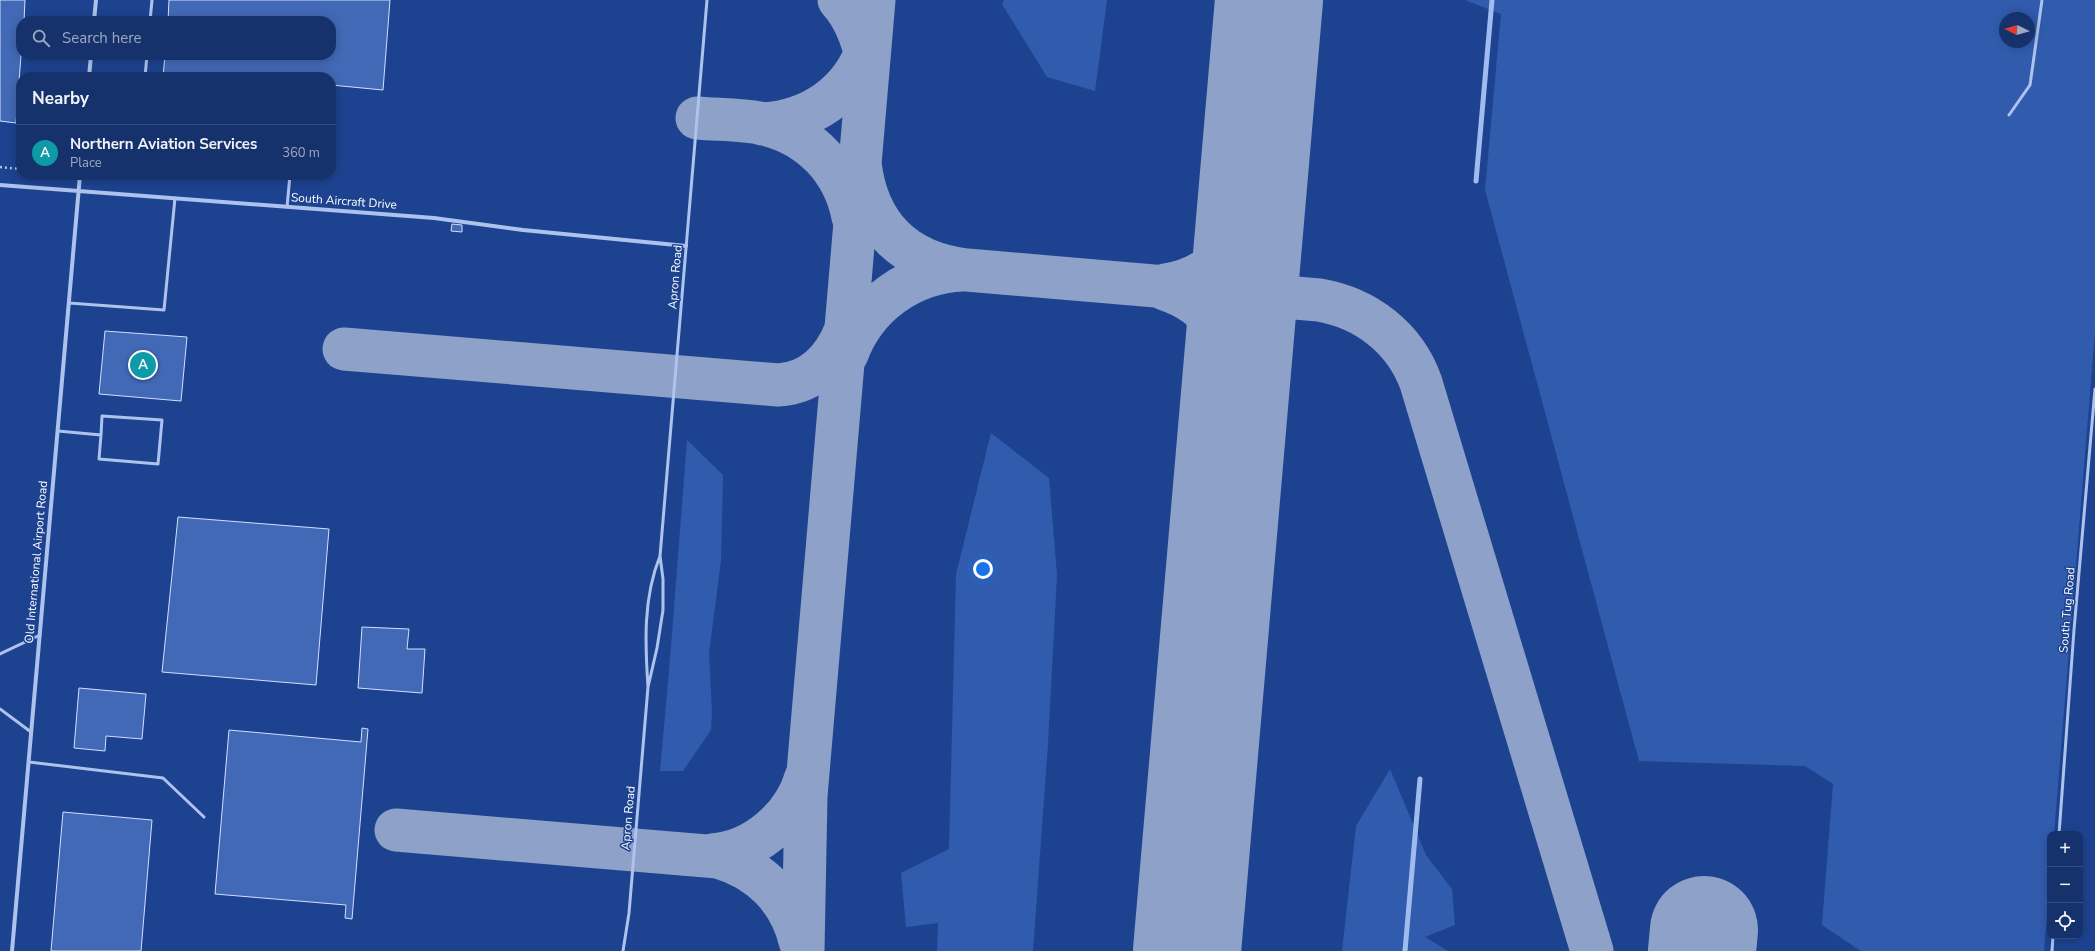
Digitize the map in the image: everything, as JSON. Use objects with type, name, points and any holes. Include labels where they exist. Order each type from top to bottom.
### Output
[{"type":"street","points":[[94,16],[96,0]]},
{"type":"street","points":[[89,72],[91,60]]},
{"type":"street","name":"Old International Airport Road","points":[[12,951],[80,180]]},
{"type":"street","name":"South Aircraft Drive","points":[[0,184],[434,218],[508,228],[686,246]]},
{"type":"lane","points":[[150,16],[152,0]]},
{"type":"lane","name":"Apron Road","points":[[648,687],[658,648],[663,610],[663,579],[660,556],[707,0]]},
{"type":"lane","points":[[2009,115],[2030,85],[2042,0]]},
{"type":"lane","points":[[145,72],[147,60]]},
{"type":"lane","points":[[287,207],[290,180]]},
{"type":"lane","points":[[69,303],[164,310],[175,198]]},
{"type":"lane","name":"South Tug Road","points":[[2059,831],[2070,674],[2095,388]]},
{"type":"lane","points":[[102,416],[162,420],[158,464],[99,459],[101,435],[102,416]]},
{"type":"lane","points":[[58,431],[101,435]]},
{"type":"lane","name":"Apron Road","points":[[623,951],[629,913],[648,687],[646,647],[647,611],[652,578],[660,556]]},
{"type":"lane","points":[[0,654],[40,635]]},
{"type":"lane","points":[[0,709],[31,732]]},
{"type":"lane","points":[[29,762],[162,778],[204,817]]},
{"type":"lane","points":[[2052,951],[2053,939]]},
{"type":"path","points":[[0,167],[16,169]]},
{"type":"shaded area","points":[[1004,0],[1107,0],[1095,91],[1047,77],[1002,4]]},
{"type":"shaded area","points":[[1465,0],[2095,0],[2095,332],[2054,831],[2047,831],[2047,915],[2044,951],[1861,951],[1822,925],[1833,784],[1805,766],[1639,761],[1485,190],[1501,14]]},
{"type":"shaded area","points":[[991,433],[1049,478],[1057,575],[1048,744],[1033,951],[937,951],[938,923],[906,927],[901,873],[949,849],[956,574]]},
{"type":"shaded area","points":[[687,440],[723,475],[721,561],[709,653],[712,712],[711,730],[683,771],[660,771],[670,659]]},
{"type":"shaded area","points":[[1390,769],[1426,855],[1452,889],[1455,925],[1425,937],[1448,951],[1342,951],[1356,826]]},
{"type":"building","points":[[0,0],[25,0],[24,16],[16,16],[16,60],[21,60],[20,72],[16,72],[16,123],[0,121]]},
{"type":"building","points":[[169,0],[390,0],[383,90],[336,85],[336,72],[163,72],[165,60],[336,60],[336,16],[168,16]]},
{"type":"building","points":[[452,224],[462,225],[462,232],[451,231]]},
{"type":"building","points":[[105,331],[187,337],[181,401],[99,394]]},
{"type":"building","points":[[178,517],[329,529],[316,685],[162,672]]},
{"type":"building","points":[[362,627],[409,629],[407,649],[425,649],[422,693],[358,688]]},
{"type":"building","points":[[79,688],[146,694],[142,739],[106,736],[105,751],[74,748]]},
{"type":"building","points":[[362,728],[368,729],[352,919],[345,918],[346,905],[215,894],[229,730],[361,742]]},
{"type":"building","points":[[63,812],[152,820],[141,951],[51,951]]},
{"type":"waterway","points":[[1476,181],[1492,0]]},
{"type":"waterway","points":[[1405,951],[1420,779]]},
{"type":"taxiway","points":[[839,0],[854,21],[863,44],[867,60]]},
{"type":"taxiway","points":[[803,951],[806,796],[874,0]]},
{"type":"taxiway","points":[[762,124],[780,122],[797,117],[813,111],[827,102],[852,78],[861,63],[868,46]]},
{"type":"taxiway","points":[[697,118],[756,122],[781,129],[796,137],[823,157],[833,170],[842,184],[849,200],[853,217]]},
{"type":"taxiway","points":[[860,163],[864,185],[871,205],[880,222],[892,237],[907,249],[925,259],[945,266],[967,270],[1319,300],[1353,310],[1368,318],[1394,339],[1405,352],[1421,383],[1592,951]]},
{"type":"taxiway","points":[[1165,285],[1182,281],[1197,275],[1210,267],[1220,258],[1238,233],[1252,204]]},
{"type":"taxiway","points":[[847,354],[855,336],[865,320],[892,294],[925,277],[944,272],[963,270]]},
{"type":"taxiway","points":[[1165,289],[1198,306],[1209,316],[1218,329],[1229,358],[1236,393]]},
{"type":"taxiway","points":[[344,349],[778,385],[802,380],[821,368],[835,351],[846,329]]},
{"type":"taxiway","points":[[712,855],[743,847],[757,840],[771,830],[792,806],[806,777]]},
{"type":"taxiway","points":[[396,830],[718,857],[747,869],[771,888],[781,899],[789,912],[800,941]]},
{"type":"runway","points":[[1187,951],[1269,0]]},
{"type":"runway","points":[[1702,951],[1704,930]]},
{"type":"place","name":"Northern Aviation Services","points":[[143,365]]}]
